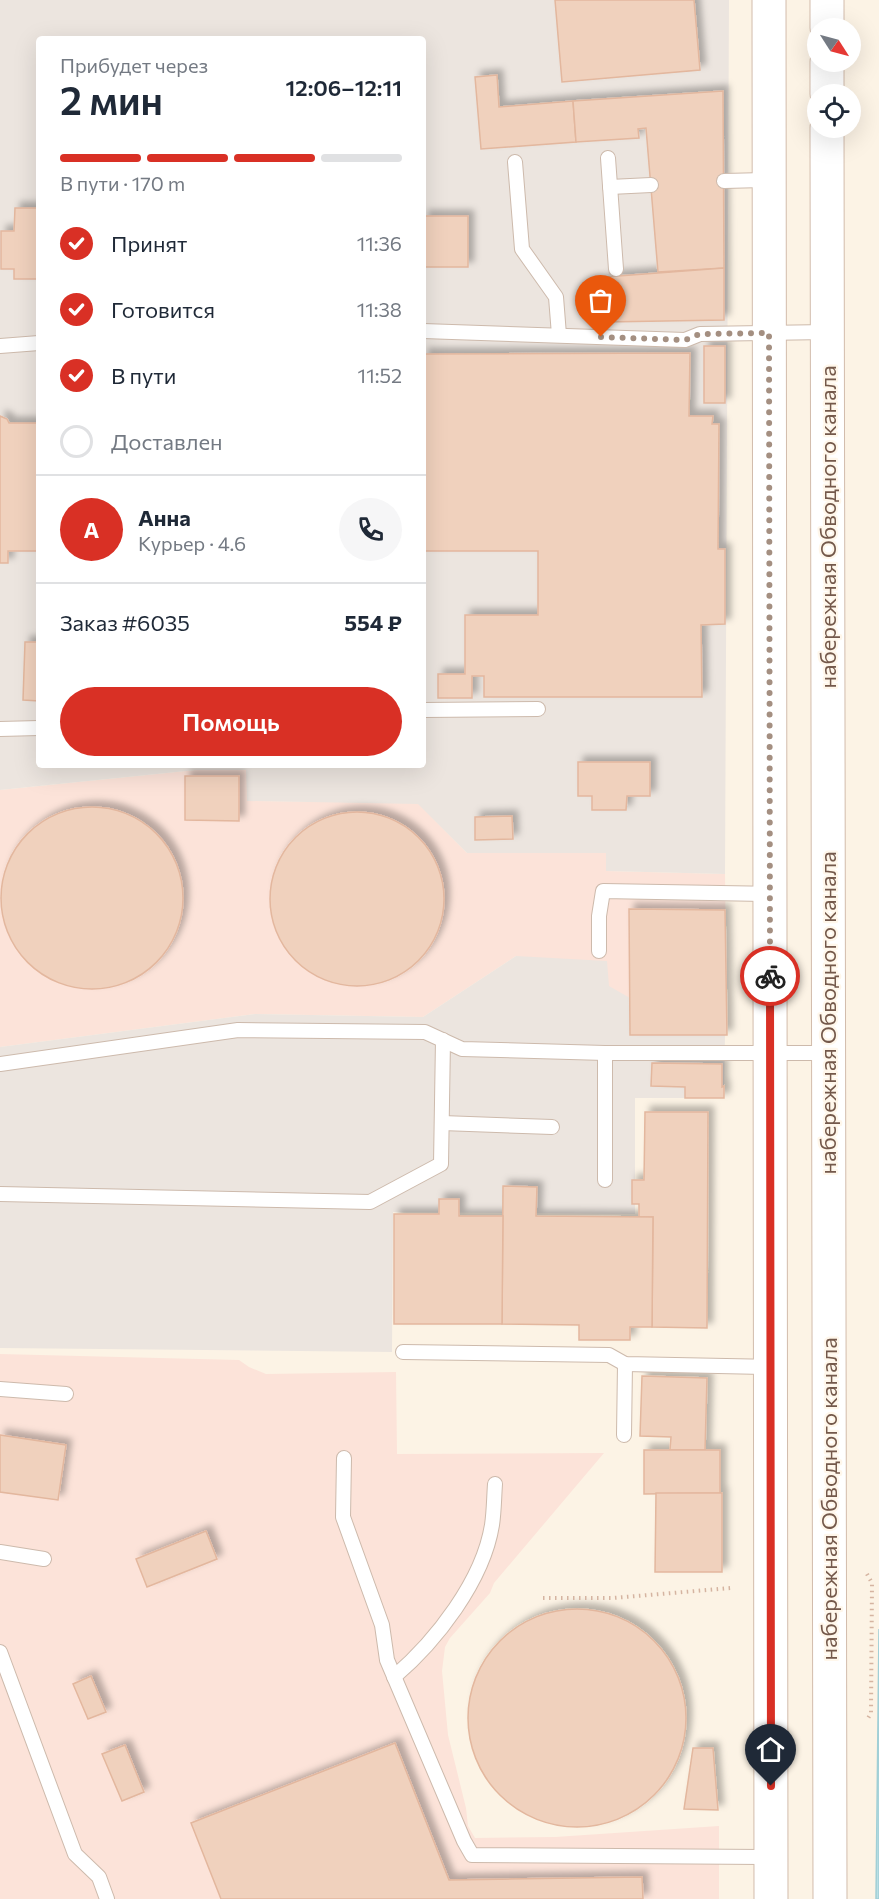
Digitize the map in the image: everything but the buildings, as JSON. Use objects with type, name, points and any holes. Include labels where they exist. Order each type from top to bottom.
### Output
[{"type":"main road","points":[[769,0],[771,1899]]},
{"type":"main road","points":[[827,0],[827,18]]},
{"type":"main road","name":"набережная Обводного канала","points":[[827,138],[830,811],[828,1053],[830,1899]]},
{"type":"lane","points":[[608,158],[616,269]]},
{"type":"lane","points":[[515,162],[522,249],[556,297],[559,335]]},
{"type":"lane","points":[[724,181],[769,180]]},
{"type":"lane","points":[[610,187],[651,185]]},
{"type":"lane","points":[[426,331],[685,340],[700,334],[828,332]]},
{"type":"lane","points":[[0,346],[36,343]]},
{"type":"lane","points":[[426,710],[538,709]]},
{"type":"lane","points":[[0,729],[36,728]]},
{"type":"lane","points":[[599,951],[599,916],[603,891],[771,894]]},
{"type":"lane","points":[[0,1064],[238,1030],[425,1032],[462,1050],[605,1053],[828,1053]]},
{"type":"lane","points":[[0,1194],[370,1202],[441,1164],[443,1040]]},
{"type":"lane","points":[[605,1053],[605,1180]]},
{"type":"lane","points":[[442,1123],[552,1127]]},
{"type":"lane","points":[[403,1352],[609,1355],[625,1364],[770,1367]]},
{"type":"lane","points":[[624,1435],[625,1364]]},
{"type":"lane","points":[[0,1389],[66,1394]]},
{"type":"lane","points":[[344,1458],[343,1517],[382,1625],[387,1660],[472,1855],[771,1857]]},
{"type":"lane","points":[[394,1677],[424,1648],[468,1590],[480,1566],[492,1526],[495,1484]]},
{"type":"lane","points":[[0,1552],[44,1559]]},
{"type":"lane","points":[[0,1652],[75,1854],[99,1877],[107,1899]]},
{"type":"path","points":[[867,1574],[872,1583],[871,1713],[867,1720]]},
{"type":"path","points":[[543,1598],[613,1598],[731,1588]]},
{"type":"shaded area","points":[[0,0],[729,0],[725,874],[606,871],[606,853],[467,853],[418,804],[247,801],[246,770],[196,770],[0,790]]},
{"type":"shaded area","points":[[196,770],[247,770],[247,801],[418,803],[467,853],[607,853],[606,871],[725,874],[727,1035],[630,1035],[630,998],[516,956],[423,1017],[255,1014],[0,1047],[0,790]]},
{"type":"shaded area","points":[[516,956],[607,961],[609,986],[630,998],[630,1035],[725,1035],[724,1098],[635,1098],[635,1214],[393,1212],[392,1352],[0,1348],[0,1047],[255,1014],[423,1017]]},
{"type":"shaded area","points":[[0,1354],[239,1360],[266,1374],[396,1372],[397,1454],[604,1453],[494,1583],[490,1593],[450,1638],[445,1647],[442,1671],[448,1735],[466,1808],[468,1826],[475,1838],[555,1837],[719,1826],[719,1899],[0,1899]]},
{"type":"water","points":[[879,1629],[879,1899],[876,1899]]},
{"type":"way so far","points":[[601,337],[685,340],[700,334],[769,333],[770,976]]},
{"type":"route","points":[[770,976],[771,1786]]}]
